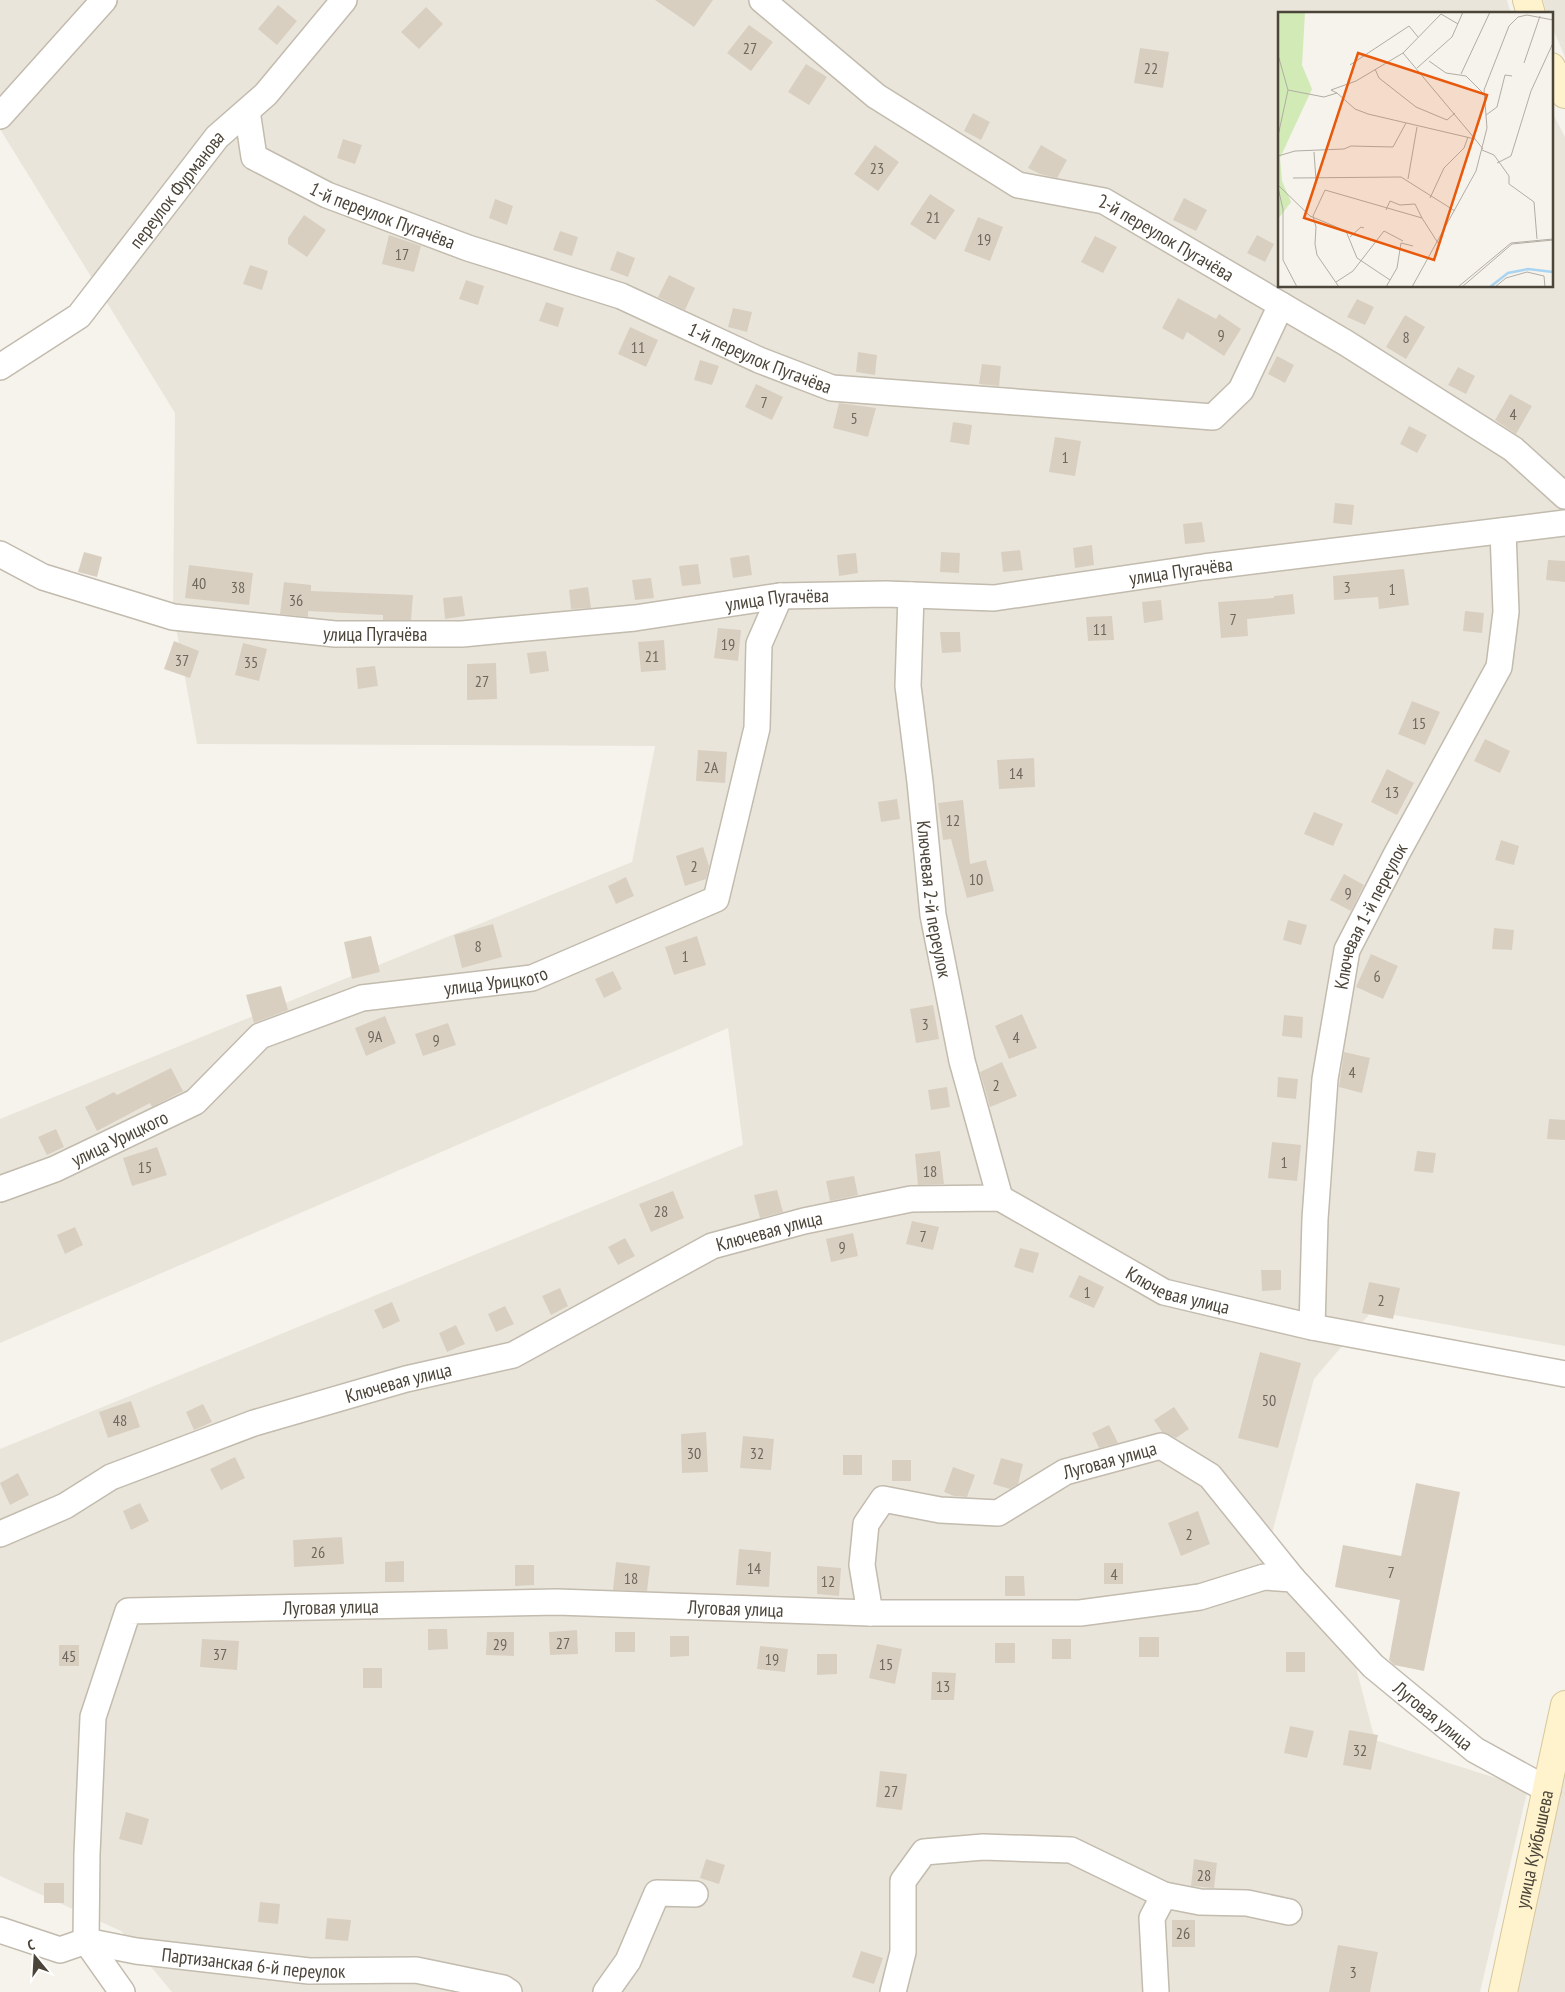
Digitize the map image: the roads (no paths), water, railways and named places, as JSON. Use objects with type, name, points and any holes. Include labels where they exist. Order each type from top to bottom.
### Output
[{"type":"main road","points":[[1552,69],[1565,94]]},
{"type":"main road","name":"улица Куйбышева","points":[[1503,1992],[1565,1705]]},
{"type":"street","points":[[0,116],[104,0]]},
{"type":"street","name":"переулок Фурманова","points":[[0,367],[78,316],[217,137],[266,94],[344,0]]},
{"type":"street","name":"2-й переулок Пугачёва","points":[[762,0],[876,96],[1018,185],[1104,201],[1346,343],[1513,449],[1565,496]]},
{"type":"street","name":"1-й переулок Пугачёва","points":[[247,111],[254,158],[328,195],[468,248],[621,296],[759,360],[832,388],[1213,417],[1241,390],[1282,305]]},
{"type":"street","name":"улица Пугачёва","points":[[0,554],[43,577],[173,617],[335,634],[481,632],[635,618],[780,596],[912,595],[994,598],[1204,567],[1565,523]]},
{"type":"street","name":"Ключевая 1-й переулок","points":[[1312,1327],[1315,1219],[1325,1078],[1347,950],[1396,855],[1499,668],[1506,612],[1503,531]]},
{"type":"street","name":"Ключевая 2-й переулок","points":[[912,595],[908,686],[920,782],[933,915],[962,1061],[1000,1198]]},
{"type":"street","name":"улица Урицкого","points":[[0,1189],[55,1169],[195,1102],[260,1036],[362,998],[532,978],[716,899],[757,728],[759,644],[780,596]]},
{"type":"street","name":"Ключевая улица","points":[[0,1534],[65,1506],[111,1477],[254,1423],[406,1379],[513,1355],[712,1246],[804,1221],[911,1199],[1000,1198],[1164,1292],[1312,1327],[1565,1374]]},
{"type":"street","name":"Луговая улица","points":[[870,1613],[862,1564],[864,1540],[866,1524],[883,1499],[940,1510],[998,1513],[1066,1472],[1161,1446],[1210,1476],[1293,1579],[1373,1666],[1475,1750],[1548,1790]]},
{"type":"street","name":"Луговая улица","points":[[86,1941],[87,1854],[93,1717],[128,1611],[557,1602],[870,1613],[1080,1613],[1200,1597],[1264,1577],[1293,1579]]},
{"type":"street","points":[[893,1992],[903,1952],[903,1881],[924,1852],[983,1847],[1071,1850],[1164,1894],[1200,1902],[1247,1903],[1289,1912]]},
{"type":"street","points":[[606,1992],[628,1961],[657,1893],[695,1894]]},
{"type":"street","points":[[1156,1992],[1152,1918],[1164,1894]]},
{"type":"street","points":[[0,1930],[60,1950],[86,1941],[122,1992]]},
{"type":"street","name":"Партизанская 6-й переулок","points":[[86,1941],[136,1951],[309,1971],[416,1970],[503,1988],[509,1992]]}]
